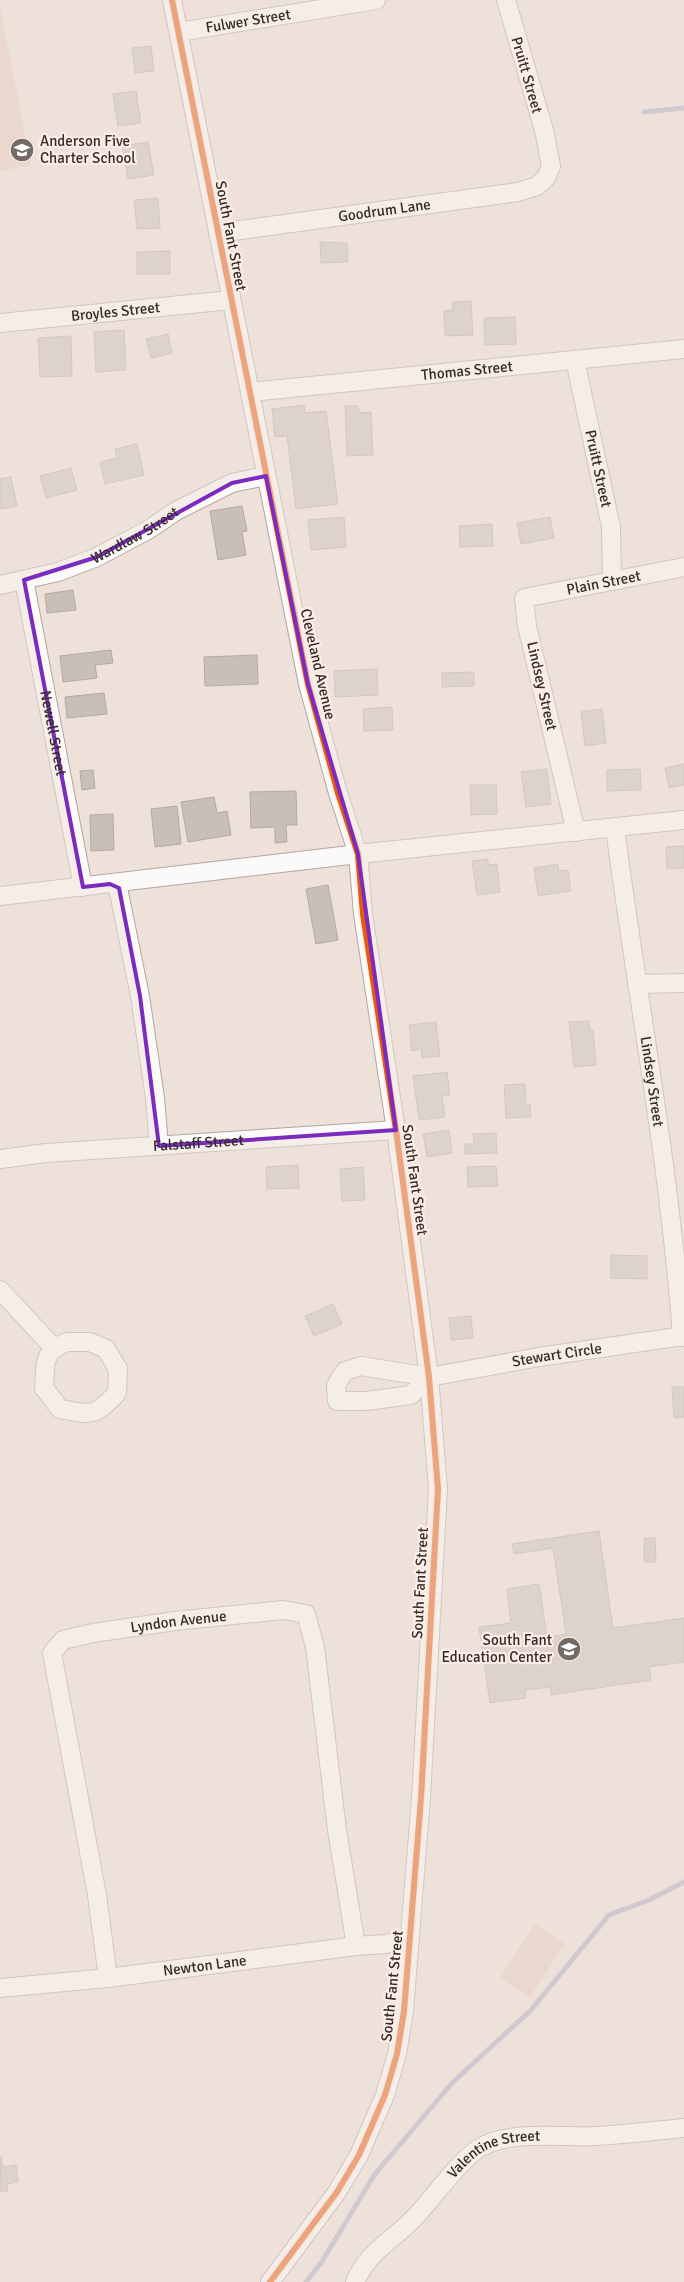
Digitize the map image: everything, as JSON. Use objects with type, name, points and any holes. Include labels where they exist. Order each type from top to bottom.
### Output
[{"type":"street","name":"South Fant Street","points":[[172,0],[266,476]]},
{"type":"street","name":"Fulwer Street","points":[[178,32],[376,0]]},
{"type":"street","name":"Pruitt Street","points":[[506,0],[544,130],[551,166],[546,178]]},
{"type":"street","name":"Goodrum Lane","points":[[218,233],[518,192],[537,186],[546,178]]},
{"type":"street","name":"Broyles Street","points":[[0,323],[231,300]]},
{"type":"street","name":"Thomas Street","points":[[250,392],[684,349]]},
{"type":"street","name":"Pruitt Street","points":[[575,360],[611,527],[612,580]]},
{"type":"street","name":"Wardlaw Street","points":[[0,585],[58,572],[97,556],[148,530],[176,511],[232,484],[266,476]]},
{"type":"street","name":"Cleveland Avenue","points":[[266,476],[308,684],[338,793],[358,854]]},
{"type":"street","name":"Plain Street","points":[[524,598],[684,567]]},
{"type":"street","name":"Newell Street","points":[[24,580],[83,887]]},
{"type":"street","name":"Lindsey Street","points":[[524,598],[527,626],[576,832]]},
{"type":"street","points":[[0,896],[358,854],[684,820]]},
{"type":"street","name":"Lindsey Street","points":[[615,828],[637,984],[661,1129],[667,1199],[677,1263],[683,1336]]},
{"type":"street","name":"South Fant Street","points":[[270,2282],[337,2192],[359,2155],[385,2096],[397,2054],[404,2011],[421,1798],[438,1489],[429,1377],[396,1130],[363,914],[358,854]]},
{"type":"street","points":[[117,883],[140,996],[155,1098],[159,1146]]},
{"type":"street","points":[[637,984],[684,983]]},
{"type":"street","name":"Falstaff Street","points":[[0,1159],[46,1153],[396,1130]]},
{"type":"street","points":[[0,1290],[54,1347]]},
{"type":"street","name":"Stewart Circle","points":[[429,1377],[539,1357],[683,1336]]},
{"type":"street","points":[[67,1342],[90,1342],[106,1348],[118,1369],[117,1393],[104,1407],[90,1414],[60,1409],[44,1388],[46,1356],[54,1347],[67,1342]]},
{"type":"street","name":"Lyndon Avenue","points":[[108,1978],[97,1895],[52,1653],[63,1640],[93,1633],[175,1621],[283,1610],[306,1614],[315,1646],[337,1830],[356,1946]]},
{"type":"street","name":"Newton Lane","points":[[0,1988],[108,1978],[356,1946],[386,1944],[410,1938]]},
{"type":"street","name":"Valentine Street","points":[[354,2282],[360,2270],[381,2245],[412,2220],[462,2163],[483,2146],[508,2138],[596,2136],[684,2128]]},
{"type":"highlighted area","points":[[266,476],[308,684],[358,854],[396,1130],[159,1146],[140,996],[119,888],[110,884],[83,887],[24,580],[97,557],[232,483]]},
{"type":"shaded area","points":[[0,8],[31,165],[0,171]]},
{"type":"shaded area","points":[[535,1924],[565,1944],[530,1997],[500,1978]]},
{"type":"building","points":[[151,46],[154,71],[135,73],[132,48]]},
{"type":"building","points":[[136,91],[141,123],[118,126],[113,94]]},
{"type":"building","points":[[148,142],[154,175],[128,179],[122,146]]},
{"type":"building","points":[[158,198],[160,228],[137,229],[134,200]]},
{"type":"building","points":[[320,242],[347,243],[348,262],[321,263]]},
{"type":"building","points":[[170,251],[170,274],[137,274],[137,252]]},
{"type":"building","points":[[471,301],[473,335],[445,336],[444,311],[453,310],[452,302]]},
{"type":"building","points":[[515,317],[516,344],[485,345],[484,318]]},
{"type":"building","points":[[124,330],[126,370],[96,372],[94,332]]},
{"type":"building","points":[[168,334],[172,353],[151,358],[146,339]]},
{"type":"building","points":[[71,336],[72,376],[40,377],[38,338]]},
{"type":"building","points":[[304,405],[305,413],[326,411],[338,504],[296,509],[287,436],[275,437],[272,409]]},
{"type":"building","points":[[345,406],[358,406],[359,413],[371,412],[373,455],[347,456]]},
{"type":"building","points":[[137,444],[144,475],[105,484],[100,462],[117,458],[115,449]]},
{"type":"building","points":[[71,468],[77,490],[46,498],[40,476]]},
{"type":"building","points":[[11,477],[17,506],[0,509],[0,479]]},
{"type":"building","points":[[242,506],[247,531],[242,532],[246,555],[218,560],[210,511]]},
{"type":"building","points":[[344,517],[346,547],[311,550],[308,520]]},
{"type":"building","points":[[550,517],[554,538],[521,544],[517,523]]},
{"type":"building","points":[[492,524],[493,546],[460,547],[459,526]]},
{"type":"building","points":[[73,590],[76,610],[47,613],[45,594]]},
{"type":"building","points":[[111,650],[113,663],[95,665],[97,678],[63,682],[60,656]]},
{"type":"building","points":[[257,655],[258,684],[205,686],[204,657]]},
{"type":"building","points":[[377,669],[378,695],[335,697],[334,671]]},
{"type":"building","points":[[474,672],[474,686],[442,687],[442,673]]},
{"type":"building","points":[[104,693],[107,714],[67,718],[65,697]]},
{"type":"building","points":[[392,707],[393,730],[364,731],[363,709]]},
{"type":"building","points":[[602,709],[606,743],[585,746],[581,712]]},
{"type":"building","points":[[684,764],[684,785],[669,788],[665,768]]},
{"type":"building","points":[[547,769],[551,804],[526,807],[521,772]]},
{"type":"building","points":[[640,769],[641,790],[607,791],[607,770]]},
{"type":"building","points":[[93,770],[95,788],[82,790],[80,771]]},
{"type":"building","points":[[470,785],[496,785],[497,814],[471,815]]},
{"type":"building","points":[[296,791],[297,825],[286,825],[287,842],[275,843],[275,827],[251,828],[250,792]]},
{"type":"building","points":[[214,797],[217,813],[227,811],[231,835],[188,842],[181,802]]},
{"type":"building","points":[[177,806],[181,844],[155,847],[151,809]]},
{"type":"building","points":[[113,814],[114,850],[91,851],[90,815]]},
{"type":"building","points":[[684,846],[684,868],[667,869],[666,847]]},
{"type":"building","points":[[488,859],[488,865],[497,864],[500,892],[477,895],[472,861]]},
{"type":"building","points":[[558,864],[559,871],[568,870],[571,891],[538,896],[534,868]]},
{"type":"building","points":[[328,885],[338,940],[316,944],[306,889]]},
{"type":"building","points":[[589,1021],[590,1030],[593,1030],[596,1065],[574,1067],[569,1022]]},
{"type":"building","points":[[436,1022],[440,1056],[422,1058],[421,1049],[412,1051],[409,1025]]},
{"type":"building","points":[[447,1072],[450,1095],[442,1096],[445,1117],[419,1120],[413,1076]]},
{"type":"building","points":[[525,1084],[526,1105],[530,1105],[531,1117],[506,1118],[504,1085]]},
{"type":"building","points":[[449,1130],[452,1153],[427,1157],[423,1134]]},
{"type":"building","points":[[496,1133],[497,1153],[465,1154],[465,1144],[474,1144],[473,1134]]},
{"type":"building","points":[[298,1165],[299,1188],[267,1189],[266,1167]]},
{"type":"building","points":[[496,1166],[498,1186],[468,1187],[467,1167]]},
{"type":"building","points":[[363,1167],[365,1200],[342,1201],[340,1169]]},
{"type":"building","points":[[611,1255],[647,1256],[647,1279],[611,1278]]},
{"type":"building","points":[[333,1304],[342,1324],[314,1336],[305,1316]]},
{"type":"building","points":[[471,1316],[473,1338],[451,1340],[449,1318]]},
{"type":"building","points":[[672,1387],[684,1387],[684,1417],[674,1418]]},
{"type":"building","points":[[599,1531],[613,1628],[684,1618],[684,1662],[649,1667],[651,1680],[551,1695],[550,1687],[525,1690],[526,1698],[490,1703],[479,1627],[511,1623],[507,1589],[539,1584],[547,1637],[566,1634],[553,1548],[514,1554],[512,1544]]},
{"type":"building","points":[[644,1538],[655,1538],[656,1562],[644,1562]]},
{"type":"building","points":[[1,2156],[3,2167],[16,2165],[18,2182],[7,2184],[8,2191],[0,2192]]},
{"type":"waterway","points":[[644,112],[684,108]]},
{"type":"waterway","points":[[306,2282],[321,2263],[375,2174],[452,2083],[531,2010],[609,1915],[649,1900],[684,1882]]},
{"type":"cycle path","points":[[172,0],[308,684],[338,793],[358,854],[363,914],[396,1130],[429,1377],[438,1489],[421,1798],[404,2011],[397,2054],[385,2095],[359,2155],[337,2192],[270,2282]]},
{"type":"place","name":"Anderson Five Charter School","points":[[22,150]]},
{"type":"place","name":"South Fant Education Center","points":[[569,1649]]}]
